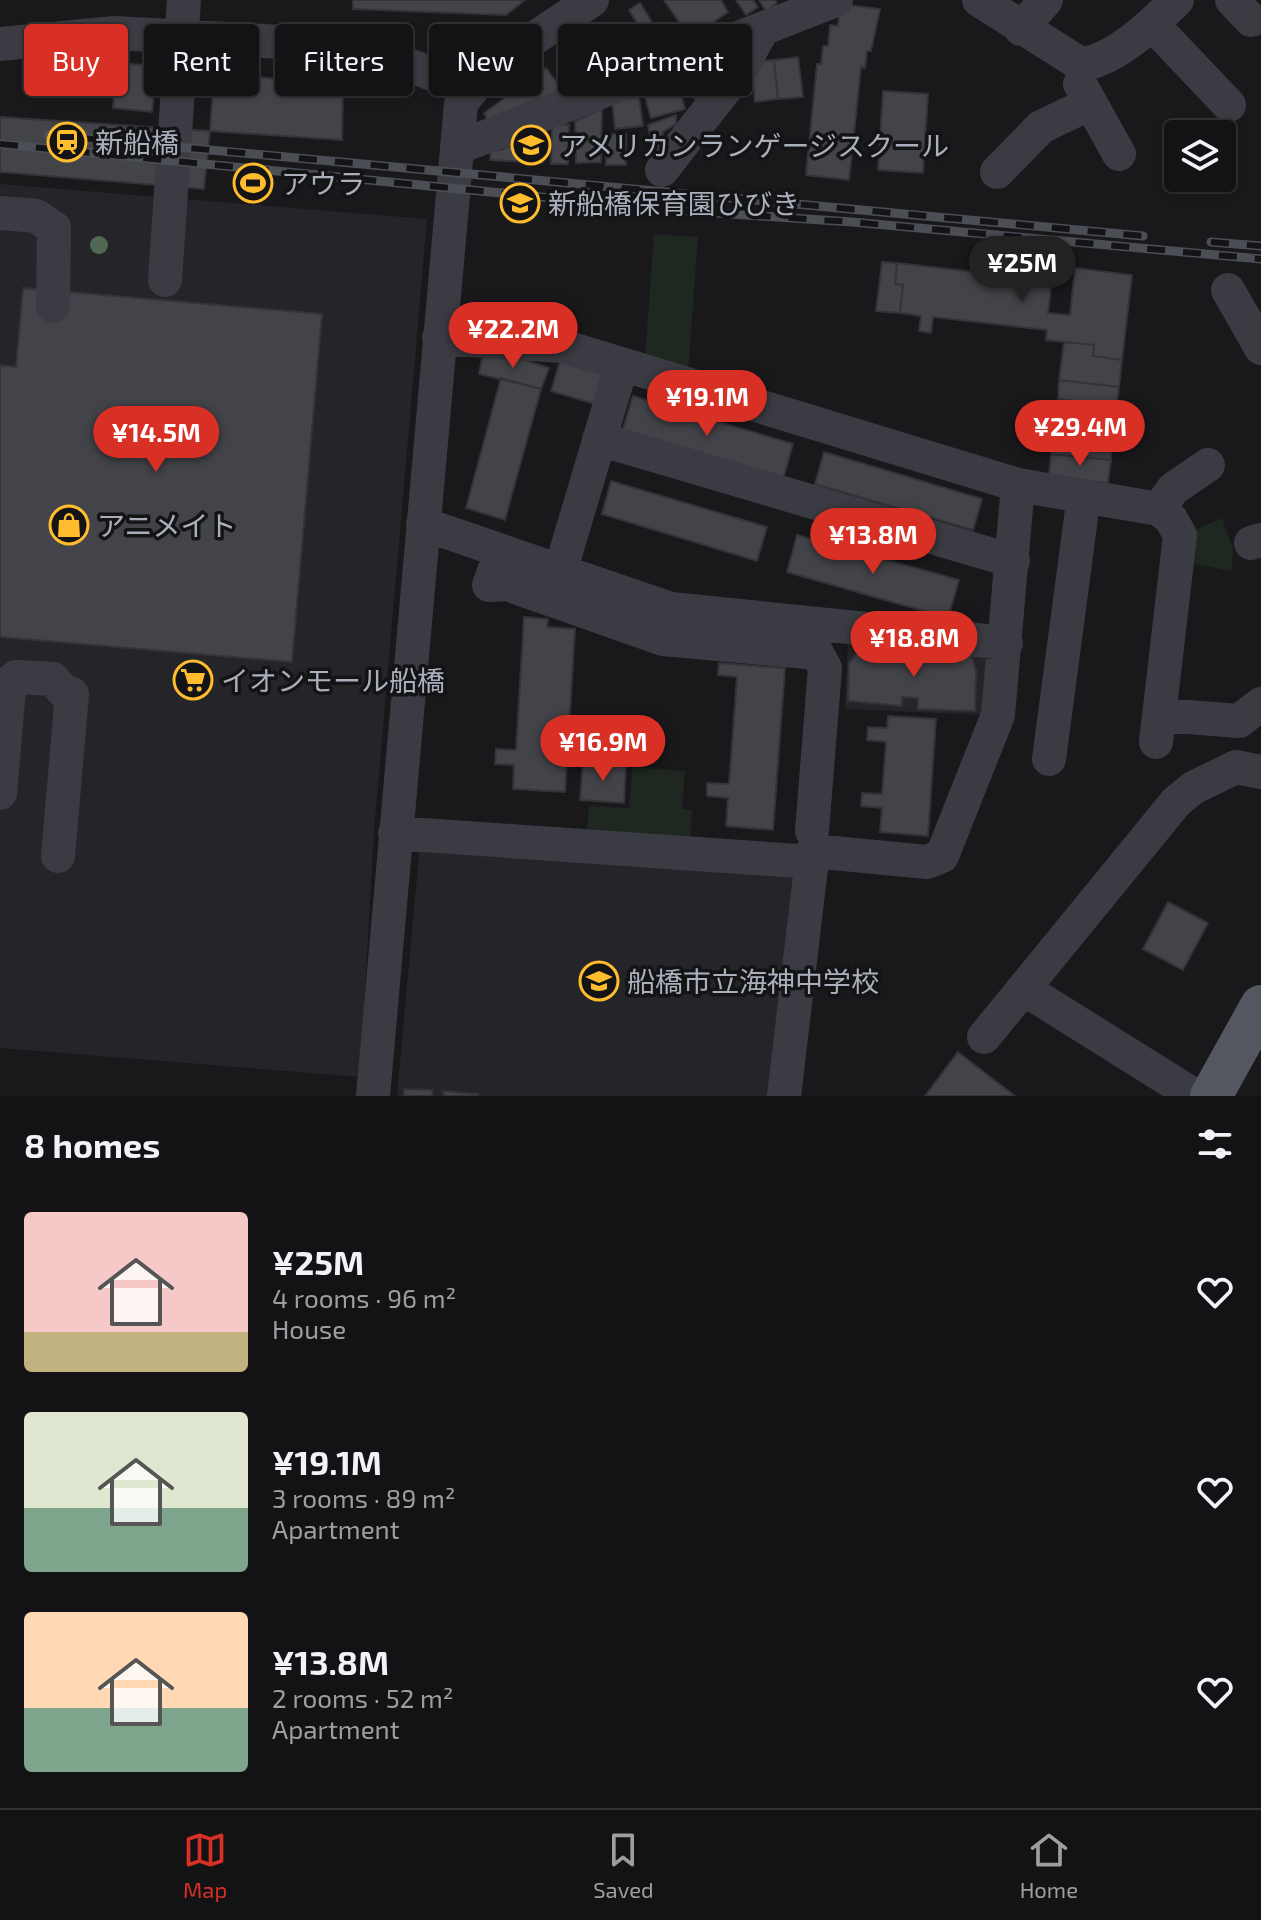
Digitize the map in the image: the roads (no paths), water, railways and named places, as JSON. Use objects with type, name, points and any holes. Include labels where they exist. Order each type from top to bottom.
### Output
[{"type":"main road","points":[[1211,1096],[1261,1006]]},
{"type":"street","points":[[183,24],[184,0]]},
{"type":"street","points":[[542,36],[592,0]]},
{"type":"street","points":[[457,148],[836,0]]},
{"type":"street","points":[[979,0],[1082,65],[1097,62],[1152,24],[1177,0]]},
{"type":"street","points":[[1021,29],[1046,0]]},
{"type":"street","points":[[1152,24],[1229,105]]},
{"type":"street","points":[[662,170],[740,70],[762,30]]},
{"type":"street","points":[[0,44],[114,33],[144,35]]},
{"type":"street","points":[[259,41],[303,43],[381,54],[429,73]]},
{"type":"street","points":[[1082,65],[1080,84],[1119,154]]},
{"type":"street","points":[[165,280],[179,96]]},
{"type":"street","points":[[373,1096],[439,338],[461,104],[466,96]]},
{"type":"street","points":[[997,172],[1041,127],[1089,104]]},
{"type":"street","points":[[0,213],[36,216],[54,228],[53,306]]},
{"type":"street","points":[[1228,290],[1261,347]]},
{"type":"street","points":[[439,338],[562,346],[1018,485],[1159,509],[1171,519],[1180,535],[1159,728],[1239,721],[1261,704]]},
{"type":"street","points":[[560,572],[622,364]]},
{"type":"street","points":[[599,439],[1013,561]]},
{"type":"street","points":[[1159,509],[1173,489],[1208,465]]},
{"type":"street","points":[[812,846],[813,851],[927,862],[942,856],[998,715],[1018,485]]},
{"type":"street","points":[[1049,759],[1084,495]]},
{"type":"street","points":[[423,524],[560,572],[663,639],[817,653],[825,668],[812,846],[784,1096]]},
{"type":"street","points":[[501,552],[489,585],[507,584],[610,605],[1006,643]]},
{"type":"street","points":[[0,793],[6,688],[16,677],[53,679],[69,693],[58,856]]},
{"type":"street","points":[[984,1037],[1176,802],[1193,788],[1236,767],[1261,772]]},
{"type":"street","points":[[395,833],[812,846]]},
{"type":"street","points":[[1024,989],[1195,1096]]},
{"type":"railway","points":[[48,135],[1143,236]]},
{"type":"railway","points":[[0,144],[685,211],[852,222],[1261,259]]},
{"type":"railway","points":[[1211,242],[1261,246]]},
{"type":"place","name":"新船橋","points":[[67,142]]},
{"type":"place","name":"アメリカンランゲージスクール","points":[[531,145]]},
{"type":"place","name":"アウラ","points":[[253,183]]},
{"type":"place","name":"新船橋保育園ひびき","points":[[520,203]]},
{"type":"place","name":"アニメイト","points":[[69,525]]},
{"type":"place","name":"イオンモール船橋","points":[[193,680]]},
{"type":"place","name":"船橋市立海神中学校","points":[[599,981]]}]
